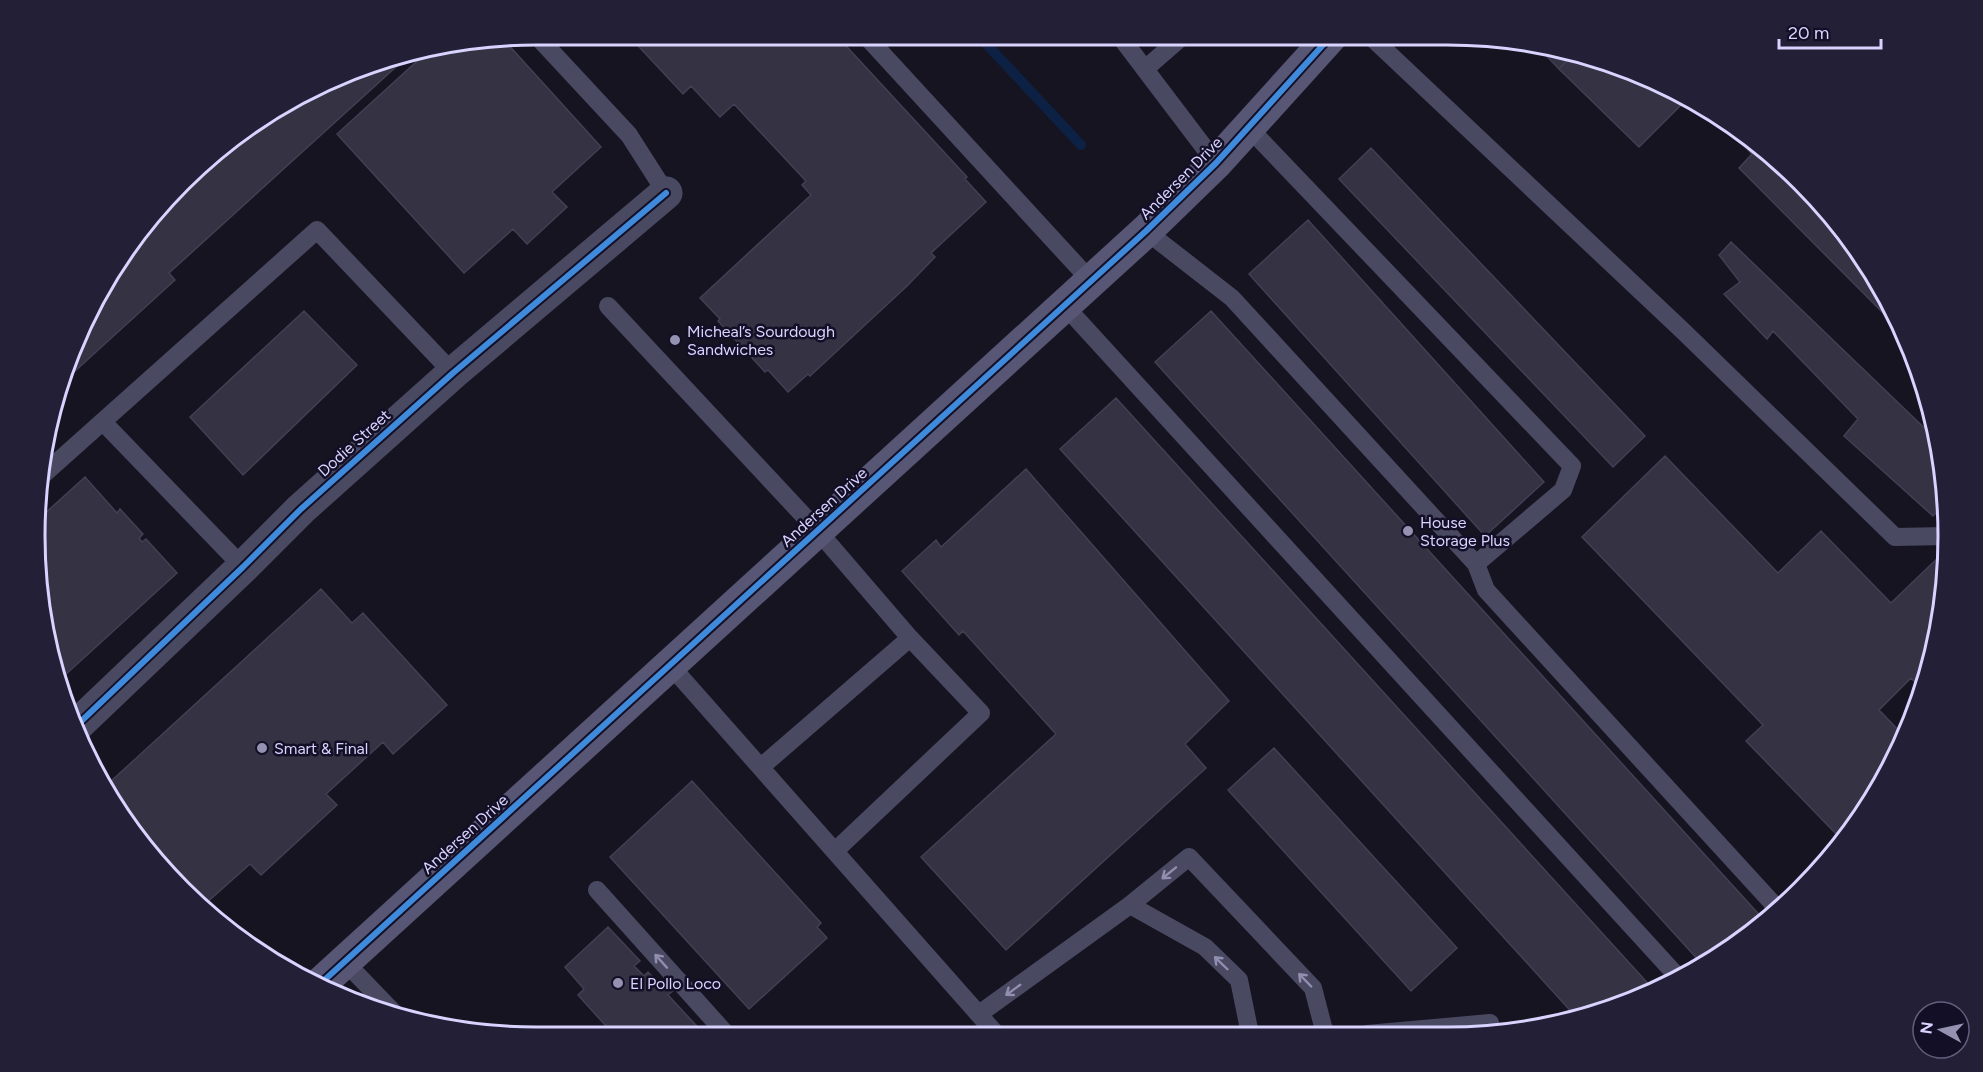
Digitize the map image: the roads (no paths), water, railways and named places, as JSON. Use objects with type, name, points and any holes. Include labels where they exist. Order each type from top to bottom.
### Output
[{"type":"main road","name":"Andersen Drive","points":[[326,979],[1146,231],[1216,164],[1323,45]]},
{"type":"street","name":"Dodie Street","points":[[81,721],[301,509],[453,373],[666,193]]},
{"type":"lane","points":[[546,45],[629,135],[666,193]]},
{"type":"lane","points":[[874,45],[1091,281]]},
{"type":"lane","points":[[1127,45],[1216,164]]},
{"type":"lane","points":[[1145,69],[1173,45]]},
{"type":"lane","points":[[1380,45],[1683,331],[1895,537],[1938,536]]},
{"type":"lane","points":[[1249,128],[1572,466],[1563,490],[1476,564]]},
{"type":"lane","points":[[49,470],[317,230],[453,373]]},
{"type":"lane","points":[[1146,231],[1232,298],[1476,564],[1486,590],[1773,903]]},
{"type":"lane","points":[[608,306],[818,531],[910,638],[981,713],[835,851]]},
{"type":"lane","points":[[1065,306],[1673,971]]},
{"type":"lane","points":[[103,422],[243,567]]},
{"type":"lane","points":[[761,767],[910,638]]},
{"type":"lane","points":[[670,665],[990,1027]]},
{"type":"lane","points":[[979,1014],[1130,904],[1189,857],[1313,988],[1322,1027]]},
{"type":"lane","points":[[597,890],[720,1027]]},
{"type":"lane","points":[[1130,904],[1205,947],[1239,980],[1249,1027]]},
{"type":"lane","points":[[345,962],[384,1003]]},
{"type":"lane","points":[[1445,1027],[1490,1023]]},
{"type":"waterway","points":[[987,45],[1081,145]]},
{"type":"place","name":"Micheal’s Sourdough Sandwiches","points":[[675,340]]},
{"type":"place","name":"House Storage Plus","points":[[1408,531]]},
{"type":"place","name":"Smart & Final","points":[[262,748]]},
{"type":"place","name":"El Pollo Loco","points":[[618,983]]}]
